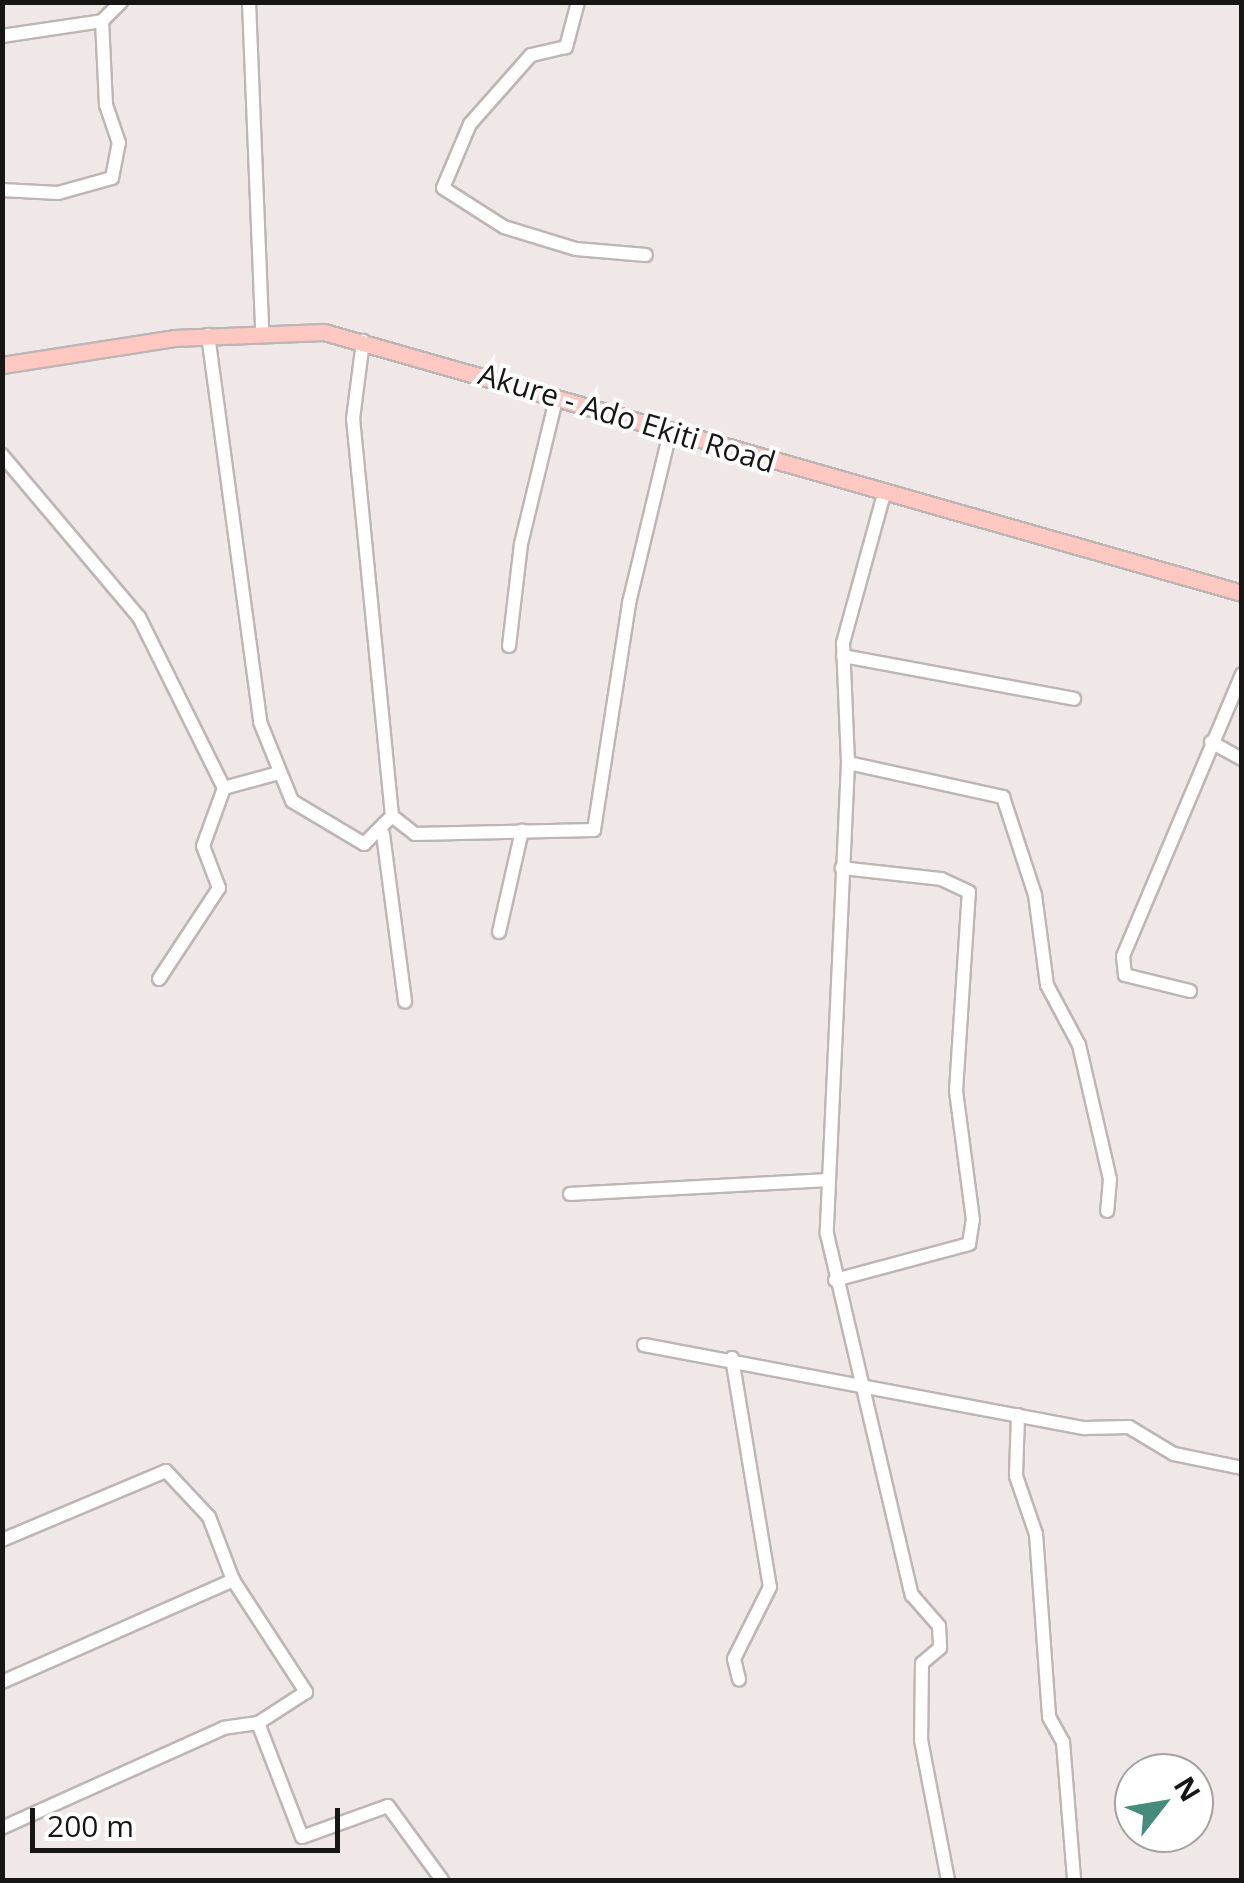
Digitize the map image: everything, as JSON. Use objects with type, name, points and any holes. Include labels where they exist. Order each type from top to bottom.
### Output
[{"type":"main road","name":"Akure - Ado Ekiti Road","points":[[2,366],[262,330],[364,341],[884,494],[1242,593]]},
{"type":"street","points":[[2,36],[102,21],[121,2]]},
{"type":"street","points":[[250,2],[262,330]]},
{"type":"street","points":[[578,2],[566,46],[531,55],[470,124],[443,188],[504,227],[576,249],[646,256]]},
{"type":"street","points":[[2,190],[72,192],[112,178],[119,142],[106,105],[102,21]]},
{"type":"street","points":[[208,336],[254,688],[279,773],[292,801],[364,844],[380,862]]},
{"type":"street","points":[[364,341],[353,418],[392,816],[383,834],[380,862],[405,1002]]},
{"type":"street","points":[[509,646],[521,544],[556,399]]},
{"type":"street","points":[[392,816],[415,834],[594,830],[628,603],[670,432]]},
{"type":"street","points":[[2,455],[138,617],[224,788],[202,846],[219,888],[159,979]]},
{"type":"street","points":[[884,494],[844,656],[848,763],[828,1180],[835,1280],[912,1595],[940,1626],[940,1648],[922,1663],[921,1740],[948,1880]]},
{"type":"street","points":[[844,656],[1074,699]]},
{"type":"street","points":[[1190,991],[1125,974],[1124,956],[1242,674]]},
{"type":"street","points":[[1211,742],[1242,759]]},
{"type":"street","points":[[848,763],[1004,797],[1035,894],[1047,985],[1079,1044],[1110,1178],[1107,1211]]},
{"type":"street","points":[[224,788],[279,773]]},
{"type":"street","points":[[499,932],[522,830]]},
{"type":"street","points":[[364,844],[383,834]]},
{"type":"street","points":[[835,1280],[958,1248],[974,1220],[956,1091],[969,892],[941,879],[842,868]]},
{"type":"street","points":[[570,1194],[828,1180]]},
{"type":"street","points":[[644,1345],[859,1378],[1018,1415],[1129,1426],[1174,1454],[1242,1468]]},
{"type":"street","points":[[732,1358],[770,1586],[734,1659],[740,1679]]},
{"type":"street","points":[[1018,1415],[1016,1476],[1036,1534],[1048,1717],[1062,1742],[1074,1880]]},
{"type":"street","points":[[2,1540],[166,1472],[209,1517],[233,1580],[306,1692],[258,1723],[224,1728],[2,1828]]},
{"type":"street","points":[[2,1682],[233,1580]]},
{"type":"street","points":[[258,1723],[302,1837],[388,1806],[442,1880]]}]
